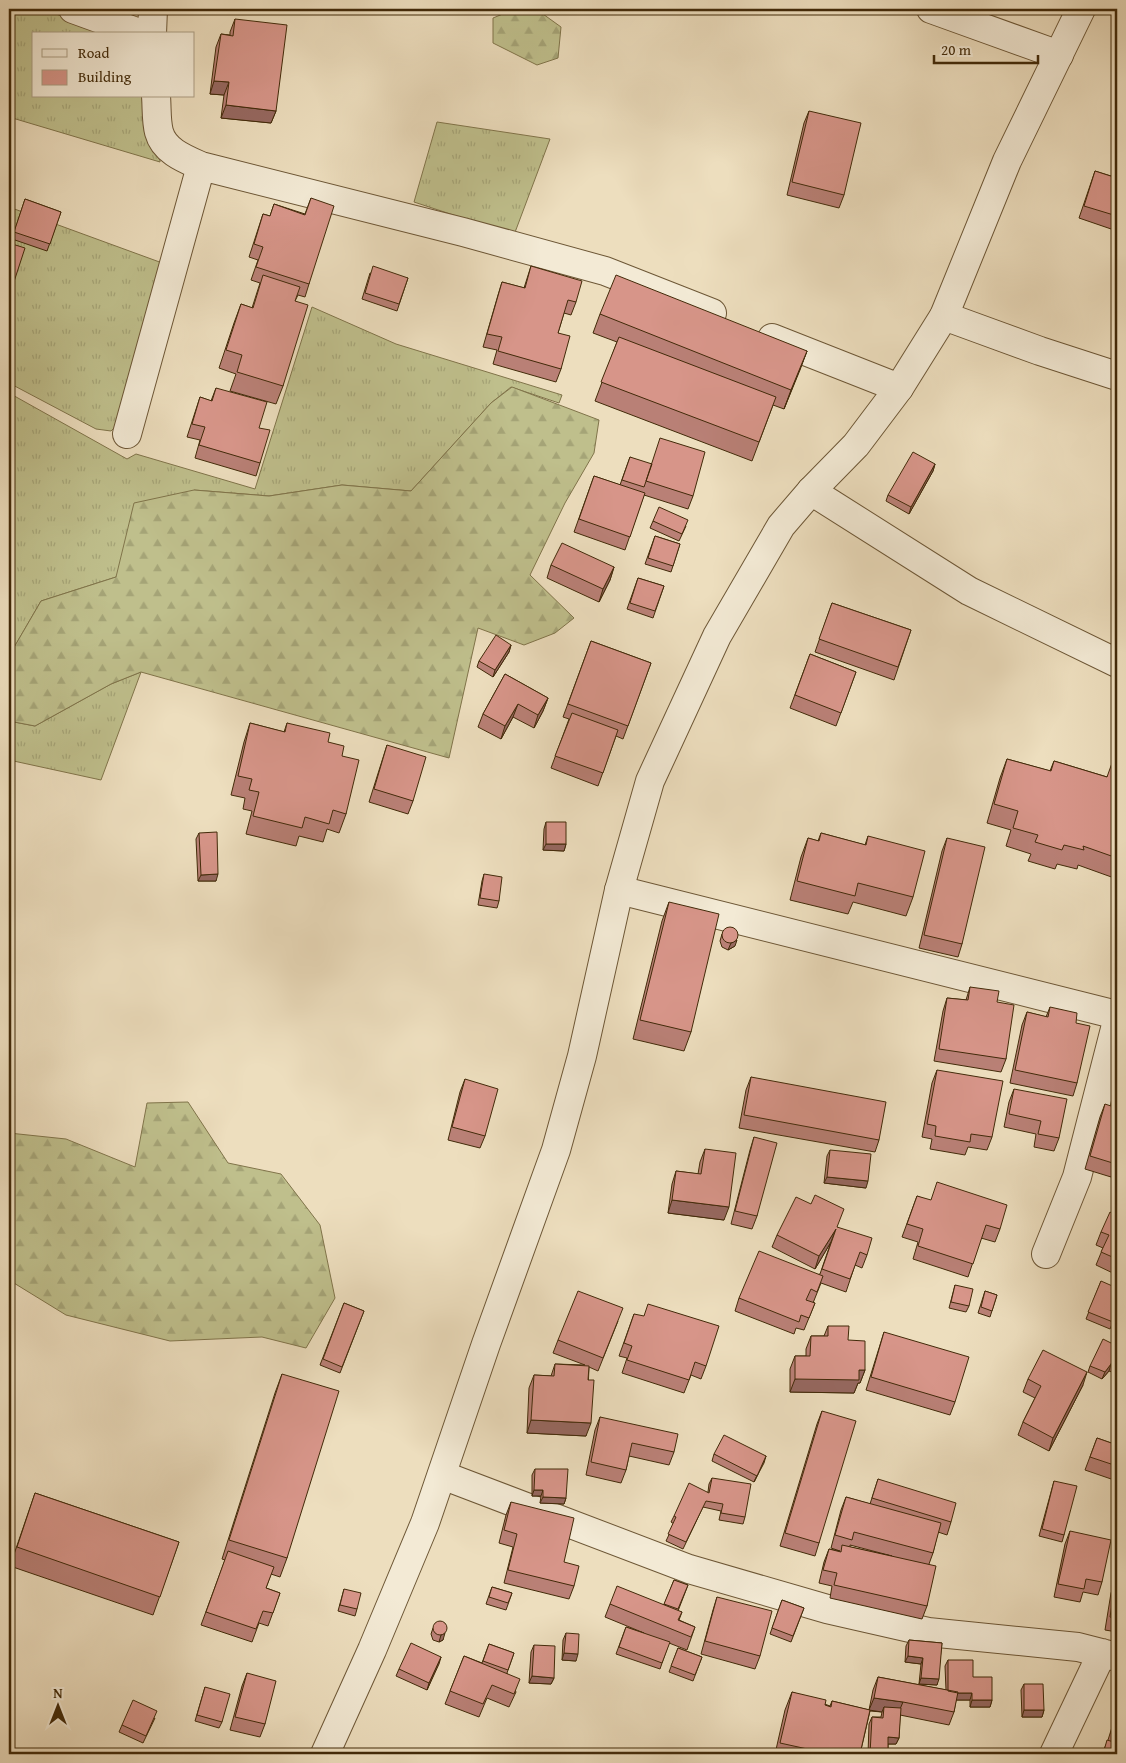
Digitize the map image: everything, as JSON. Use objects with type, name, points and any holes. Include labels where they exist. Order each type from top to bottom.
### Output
[{"type":"street","points":[[74,9],[137,32]]},
{"type":"street","points":[[152,32],[153,9]]},
{"type":"street","points":[[931,9],[1059,55]]},
{"type":"street","points":[[325,1754],[372,1650],[425,1523],[486,1344],[556,1150],[582,1056],[619,890],[650,781],[717,636],[781,526],[856,444],[899,388],[944,316],[1007,161],[1081,9]]},
{"type":"street","points":[[156,98],[159,132],[164,143],[178,156],[201,166],[606,270],[899,388]]},
{"type":"street","points":[[127,434],[201,166]]},
{"type":"street","points":[[944,316],[1040,351],[1117,376]]},
{"type":"street","points":[[811,491],[969,591],[1117,663]]},
{"type":"street","points":[[619,890],[1117,1015]]},
{"type":"street","points":[[1046,1254],[1077,1176],[1117,1021]]},
{"type":"street","points":[[442,1475],[689,1568],[827,1609],[928,1632],[1078,1647],[1109,1655],[1054,1754]]},
{"type":"green space","points":[[9,9],[42,9],[106,32],[32,32],[32,98],[155,98],[160,162],[9,117]]},
{"type":"green space","points":[[515,9],[536,9],[561,27],[558,58],[537,65],[493,43],[493,18]]},
{"type":"green space","points":[[437,122],[550,139],[514,235],[414,202]]},
{"type":"green space","points":[[9,207],[165,264],[119,423],[111,431],[96,429],[9,383]]},
{"type":"green space","points":[[312,307],[396,344],[562,395],[559,403],[511,387],[491,403],[411,491],[342,485],[269,496],[194,490],[116,577],[41,601],[9,656],[9,393],[127,459],[136,454],[255,489]]},
{"type":"green space","points":[[512,387],[599,420],[594,453],[565,503],[530,575],[574,618],[555,633],[524,645],[478,628],[449,758],[141,672],[111,684],[35,726],[9,721],[9,656],[41,601],[116,577],[134,503],[194,490],[269,496],[342,485],[411,491],[491,403]]},
{"type":"green space","points":[[141,672],[101,780],[9,760],[9,721],[35,726],[111,684]]},
{"type":"green space","points":[[188,1102],[228,1163],[281,1174],[320,1225],[335,1298],[306,1348],[262,1337],[170,1341],[66,1315],[9,1280],[9,1133],[66,1139],[135,1167],[147,1103]]},
{"type":"building","points":[[235,19],[287,25],[276,111],[226,105],[229,82],[214,81],[221,34],[233,36]]},
{"type":"building","points":[[809,111],[861,123],[844,195],[792,182]]},
{"type":"building","points":[[1095,171],[1117,178],[1117,216],[1084,206]]},
{"type":"building","points":[[311,198],[334,206],[309,284],[256,267],[263,247],[254,244],[263,214],[270,216],[274,204],[305,215]]},
{"type":"building","points":[[25,199],[61,212],[50,244],[14,232]]},
{"type":"building","points":[[9,243],[25,248],[9,297]]},
{"type":"building","points":[[373,266],[408,278],[399,304],[365,293]]},
{"type":"building","points":[[531,266],[582,281],[576,302],[568,300],[558,333],[570,336],[561,369],[498,351],[502,337],[487,334],[502,282],[525,288]]},
{"type":"building","points":[[263,275],[300,287],[295,301],[308,305],[283,386],[237,372],[242,355],[226,350],[241,304],[253,308]]},
{"type":"building","points":[[616,275],[807,351],[791,390],[600,314]]},
{"type":"building","points":[[619,337],[776,397],[759,442],[601,382]]},
{"type":"building","points":[[216,388],[267,402],[259,428],[270,430],[260,463],[199,445],[205,427],[192,424],[200,397],[212,401]]},
{"type":"building","points":[[660,438],[705,452],[693,496],[646,481]]},
{"type":"building","points":[[913,452],[935,464],[911,507],[888,495]]},
{"type":"building","points":[[630,457],[652,464],[644,487],[622,480]]},
{"type":"building","points":[[594,476],[645,493],[630,537],[579,519]]},
{"type":"building","points":[[659,507],[688,520],[682,534],[653,521]]},
{"type":"building","points":[[655,536],[680,544],[673,566],[648,558]]},
{"type":"building","points":[[562,543],[614,567],[603,589],[551,565]]},
{"type":"building","points":[[638,578],[664,586],[655,611],[630,603]]},
{"type":"building","points":[[832,603],[911,630],[898,667],[819,639]]},
{"type":"building","points":[[496,635],[511,645],[495,670],[479,661]]},
{"type":"building","points":[[591,641],[651,663],[628,726],[568,704]]},
{"type":"building","points":[[810,654],[856,672],[841,713],[795,695]]},
{"type":"building","points":[[505,674],[548,698],[538,715],[518,704],[505,726],[483,714]]},
{"type":"building","points":[[572,713],[618,730],[603,773],[555,756]]},
{"type":"building","points":[[250,723],[285,732],[287,723],[330,733],[328,742],[344,746],[342,756],[359,760],[346,814],[333,810],[329,824],[305,817],[302,828],[253,816],[259,792],[249,790],[252,779],[238,776]]},
{"type":"building","points":[[387,745],[426,757],[413,801],[374,789]]},
{"type":"building","points":[[1007,759],[1051,771],[1054,761],[1107,777],[1112,763],[1117,765],[1117,858],[1083,846],[1084,850],[1064,845],[1062,850],[1035,842],[1038,835],[1013,828],[1018,811],[994,804]]},
{"type":"building","points":[[546,822],[566,822],[566,844],[546,844]]},
{"type":"building","points":[[217,832],[218,874],[201,875],[199,833]]},
{"type":"building","points":[[821,833],[866,845],[868,836],[925,851],[913,897],[858,883],[855,896],[797,881],[808,838],[819,841]]},
{"type":"building","points":[[947,838],[985,847],[962,944],[924,935]]},
{"type":"building","points":[[484,874],[502,877],[499,901],[480,898]]},
{"type":"building","points":[[669,902],[719,914],[691,1032],[640,1020]]},
{"type":"building","points":[[730,927],[738,935],[730,943],[722,935]]},
{"type":"building","points":[[970,987],[999,991],[997,1002],[1014,1005],[1006,1059],[939,1049],[947,998],[968,1000]]},
{"type":"building","points":[[1050,1007],[1077,1013],[1076,1023],[1090,1026],[1077,1083],[1015,1070],[1027,1012],[1048,1017]]},
{"type":"building","points":[[937,1070],[1003,1081],[992,1137],[971,1134],[970,1142],[935,1136],[936,1126],[927,1124]]},
{"type":"building","points":[[751,1077],[886,1102],[879,1140],[744,1115]]},
{"type":"building","points":[[465,1079],[498,1089],[485,1136],[452,1127]]},
{"type":"building","points":[[1014,1089],[1067,1099],[1059,1138],[1038,1134],[1041,1121],[1009,1114]]},
{"type":"building","points":[[1105,1104],[1117,1108],[1116,1164],[1090,1156]]},
{"type":"building","points":[[754,1137],[777,1143],[757,1216],[735,1211]]},
{"type":"building","points":[[705,1149],[736,1153],[729,1207],[672,1200],[676,1171],[701,1174]]},
{"type":"building","points":[[830,1150],[871,1154],[868,1181],[827,1177]]},
{"type":"building","points":[[937,1182],[1007,1205],[1000,1229],[986,1225],[973,1264],[918,1246],[923,1229],[907,1224],[917,1196],[931,1200]]},
{"type":"building","points":[[815,1195],[844,1209],[837,1227],[872,1238],[867,1255],[860,1252],[850,1279],[822,1269],[836,1229],[819,1256],[777,1235],[796,1197],[811,1204]]},
{"type":"building","points":[[1110,1212],[1117,1216],[1117,1259],[1101,1252],[1109,1235],[1101,1232]]},
{"type":"building","points":[[759,1251],[823,1276],[817,1292],[811,1289],[806,1300],[815,1303],[809,1318],[801,1315],[799,1322],[739,1298]]},
{"type":"building","points":[[1101,1281],[1117,1288],[1117,1311],[1113,1322],[1088,1312]]},
{"type":"building","points":[[955,1285],[973,1289],[969,1306],[951,1302]]},
{"type":"building","points":[[578,1291],[623,1308],[603,1358],[558,1340]]},
{"type":"building","points":[[985,1291],[997,1295],[992,1311],[981,1307]]},
{"type":"building","points":[[344,1303],[364,1311],[342,1367],[323,1359]]},
{"type":"building","points":[[648,1304],[719,1326],[706,1366],[695,1362],[689,1380],[627,1360],[632,1346],[624,1343],[634,1314],[644,1316]]},
{"type":"building","points":[[828,1326],[849,1326],[848,1340],[865,1341],[865,1370],[859,1370],[859,1380],[795,1379],[795,1356],[810,1356],[811,1336],[828,1336]]},
{"type":"building","points":[[884,1332],[969,1357],[955,1402],[871,1377]]},
{"type":"building","points":[[1103,1339],[1117,1346],[1111,1364],[1105,1372],[1090,1366]]},
{"type":"building","points":[[1043,1350],[1087,1372],[1053,1438],[1023,1422],[1041,1386],[1028,1379]]},
{"type":"building","points":[[555,1364],[589,1366],[588,1380],[594,1380],[591,1423],[531,1420],[534,1375],[554,1376]]},
{"type":"building","points":[[282,1374],[339,1391],[287,1558],[229,1540]]},
{"type":"building","points":[[822,1411],[856,1421],[819,1543],[785,1533]]},
{"type":"building","points":[[600,1417],[678,1434],[674,1452],[632,1443],[626,1470],[591,1462]]},
{"type":"building","points":[[724,1435],[766,1456],[757,1476],[714,1454]]},
{"type":"building","points":[[1097,1438],[1117,1445],[1117,1466],[1090,1457]]},
{"type":"building","points":[[535,1469],[568,1469],[566,1498],[543,1497],[543,1490],[534,1490]]},
{"type":"building","points":[[712,1478],[751,1484],[745,1517],[721,1513],[723,1504],[706,1501],[686,1542],[668,1534],[689,1483],[709,1493]]},
{"type":"building","points":[[878,1479],[956,1503],[951,1522],[872,1498]]},
{"type":"building","points":[[1054,1481],[1077,1486],[1064,1535],[1042,1529]]},
{"type":"building","points":[[35,1493],[179,1542],[160,1597],[17,1547]]},
{"type":"building","points":[[846,1497],[941,1523],[933,1553],[854,1532],[852,1540],[835,1535]]},
{"type":"building","points":[[511,1502],[574,1518],[564,1562],[579,1566],[574,1586],[508,1570],[517,1534],[504,1530]]},
{"type":"building","points":[[1070,1531],[1111,1540],[1102,1582],[1086,1579],[1084,1589],[1058,1584]]},
{"type":"building","points":[[842,1545],[936,1566],[927,1606],[834,1585],[837,1573],[823,1570],[829,1549],[841,1552]]},
{"type":"building","points":[[228,1551],[274,1567],[266,1588],[280,1593],[273,1613],[263,1611],[256,1629],[206,1612]]},
{"type":"building","points":[[674,1580],[688,1585],[678,1609],[664,1604]]},
{"type":"building","points":[[1117,1580],[1117,1619],[1110,1617]]},
{"type":"building","points":[[617,1586],[682,1612],[678,1620],[695,1627],[691,1637],[610,1604]]},
{"type":"building","points":[[492,1587],[512,1593],[508,1603],[489,1597]]},
{"type":"building","points":[[344,1589],[361,1593],[357,1609],[340,1605]]},
{"type":"building","points":[[717,1597],[772,1611],[760,1656],[705,1641]]},
{"type":"building","points":[[782,1600],[804,1608],[793,1636],[772,1628]]},
{"type":"building","points":[[440,1621],[445,1623],[447,1628],[445,1633],[440,1635],[435,1633],[433,1628],[435,1623]]},
{"type":"building","points":[[626,1627],[670,1642],[662,1663],[619,1647]]},
{"type":"building","points":[[566,1633],[579,1634],[578,1654],[564,1653]]},
{"type":"building","points":[[909,1640],[942,1643],[939,1679],[921,1678],[923,1658],[908,1656]]},
{"type":"building","points":[[411,1643],[441,1657],[429,1683],[399,1669]]},
{"type":"building","points":[[489,1644],[514,1653],[508,1670],[483,1661]]},
{"type":"building","points":[[534,1645],[555,1646],[554,1678],[532,1676]]},
{"type":"building","points":[[678,1648],[702,1657],[695,1675],[671,1666]]},
{"type":"building","points":[[464,1656],[520,1679],[514,1694],[492,1685],[483,1704],[450,1691]]},
{"type":"building","points":[[948,1660],[973,1660],[973,1677],[992,1677],[992,1700],[972,1700],[972,1693],[948,1691]]},
{"type":"building","points":[[247,1673],[276,1681],[265,1724],[235,1717]]},
{"type":"building","points":[[878,1677],[958,1692],[954,1712],[874,1698]]},
{"type":"building","points":[[1024,1684],[1043,1684],[1044,1710],[1024,1710]]},
{"type":"building","points":[[205,1687],[230,1694],[222,1722],[197,1715]]},
{"type":"building","points":[[792,1692],[826,1700],[825,1705],[831,1707],[832,1701],[870,1710],[860,1754],[820,1754],[821,1752],[780,1743]]},
{"type":"building","points":[[133,1700],[157,1711],[146,1736],[122,1725]]},
{"type":"building","points":[[884,1707],[901,1708],[899,1738],[888,1737],[888,1754],[870,1754],[872,1717],[883,1718]]},
{"type":"building","points":[[1117,1712],[1117,1736],[1111,1734]]},
{"type":"building","points":[[1107,1740],[1117,1743],[1117,1754],[1103,1754]]}]
